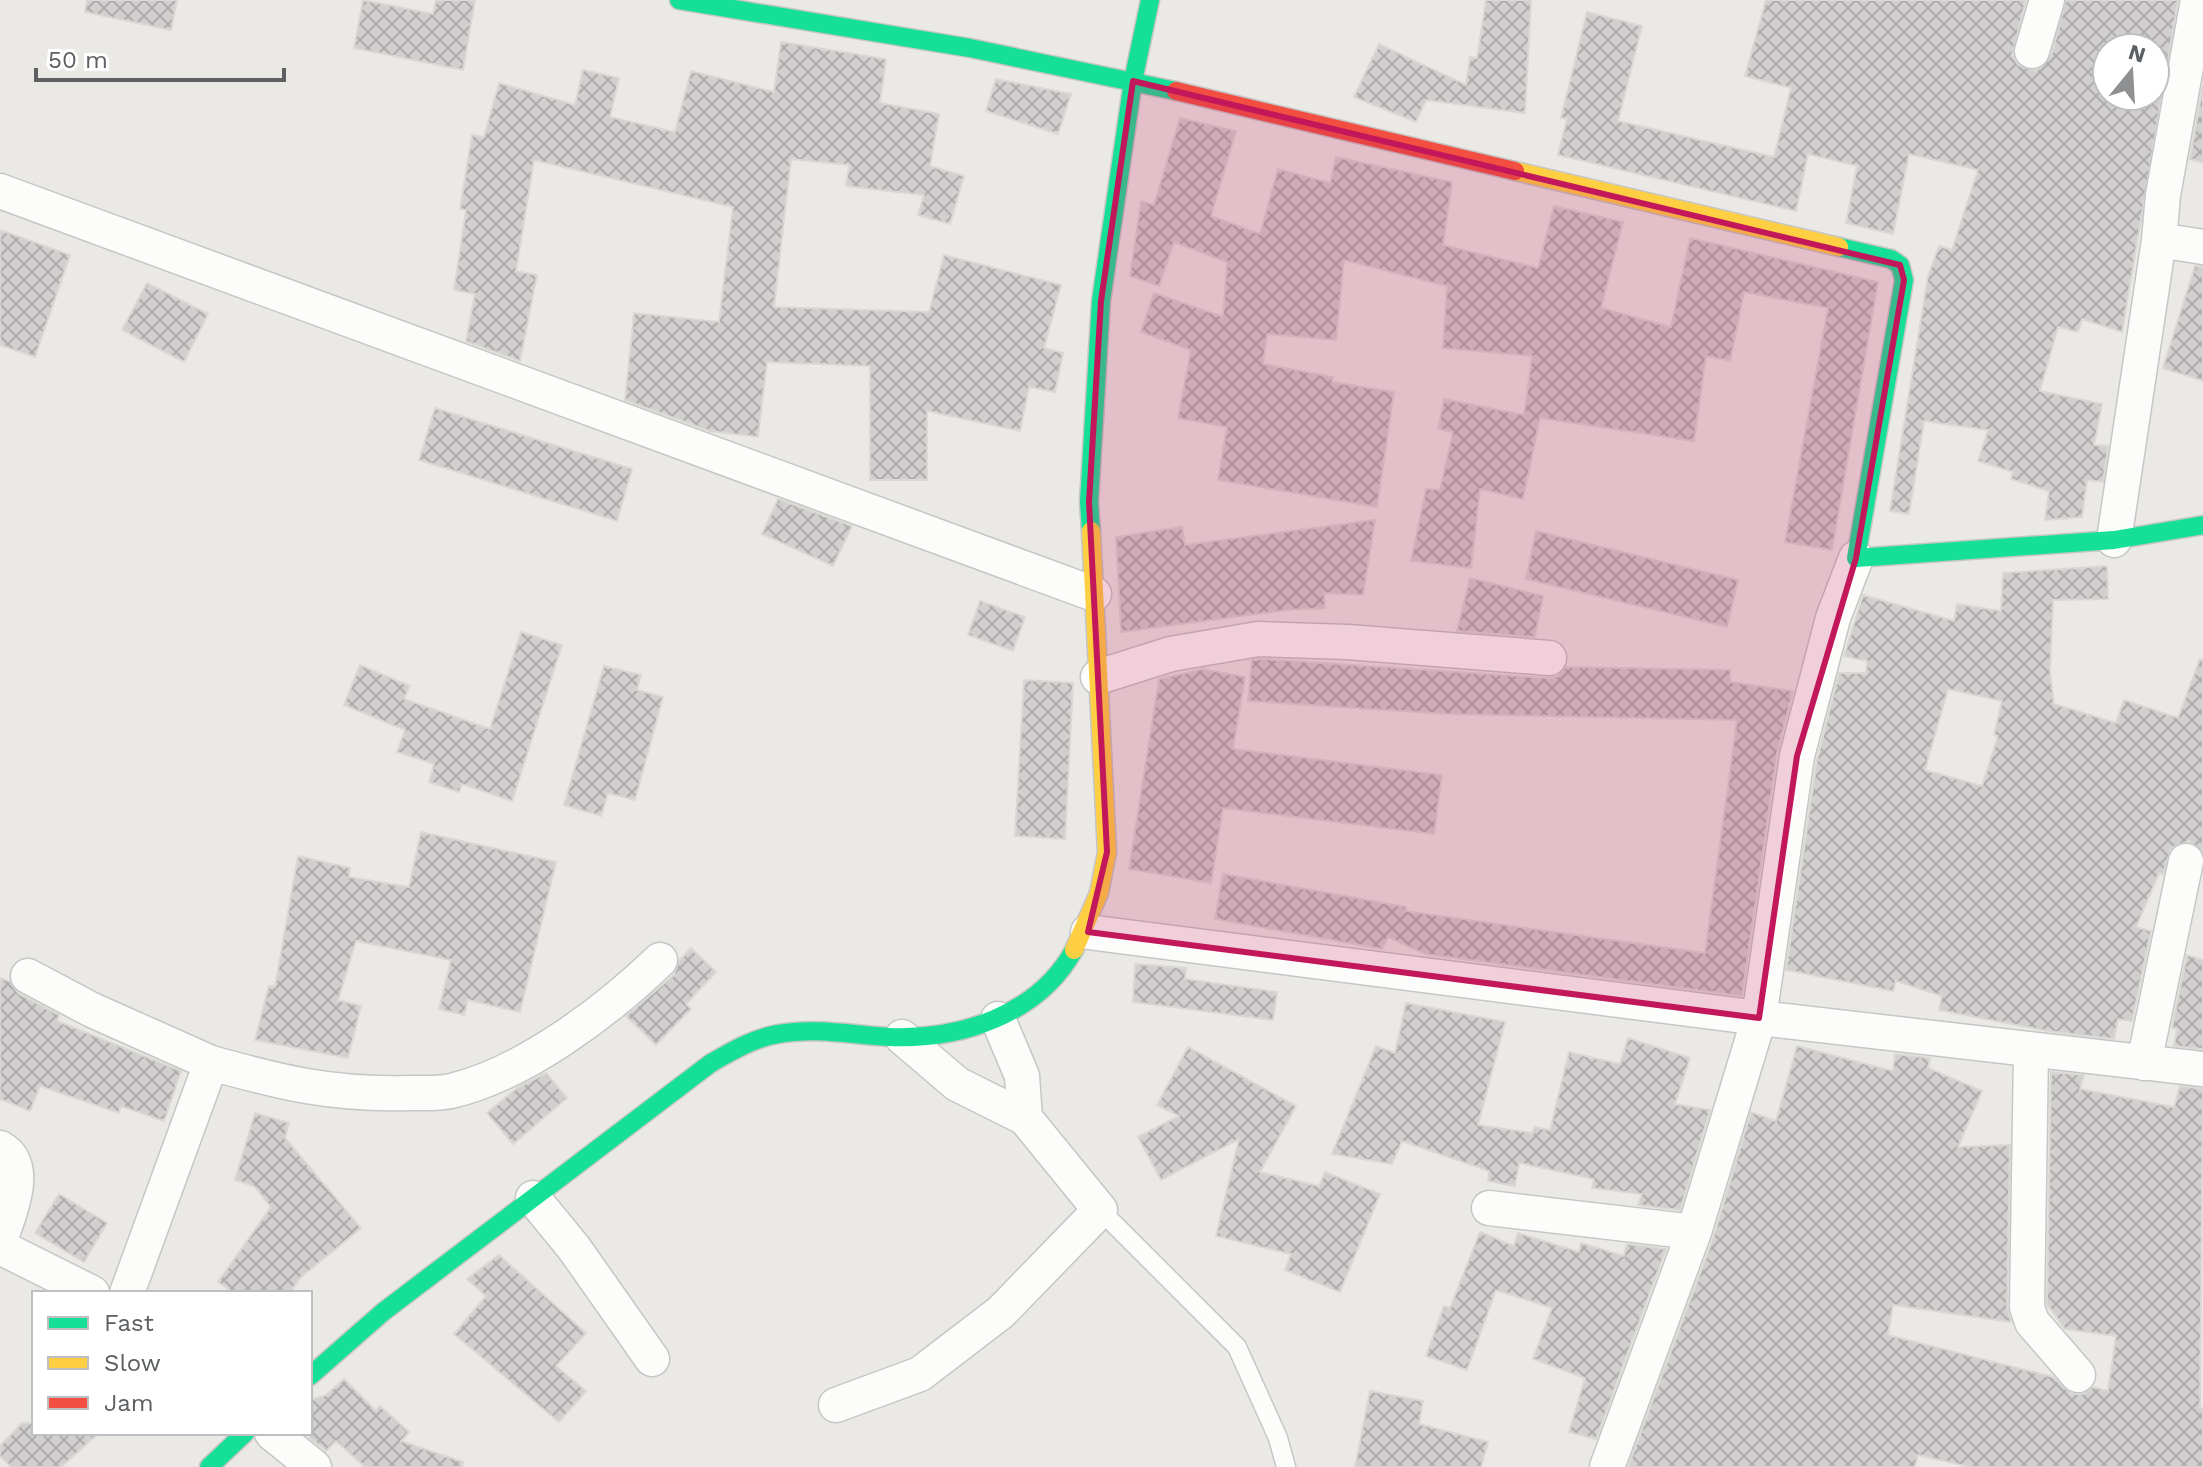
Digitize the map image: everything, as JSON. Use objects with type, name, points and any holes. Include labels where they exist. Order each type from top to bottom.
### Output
[{"type":"street","points":[[679,0],[970,48],[1133,81],[1891,259],[1900,265],[1904,280],[1856,558],[1833,618],[1797,756],[1759,1018],[1694,1232],[1607,1467]]},
{"type":"street","points":[[312,1374],[383,1312],[711,1063],[753,1040],[790,1032],[902,1037],[948,1035],[1009,1013],[1055,978],[1088,932],[1102,893],[1107,852],[1089,502],[1101,301],[1133,81],[1150,0]]},
{"type":"street","points":[[2032,51],[2047,0]]},
{"type":"street","points":[[2114,540],[2163,195],[2198,0]]},
{"type":"street","points":[[0,191],[1094,594]]},
{"type":"street","points":[[2159,240],[2203,247]]},
{"type":"street","points":[[1856,558],[2114,540],[2203,525]]},
{"type":"street","points":[[1098,677],[1171,654],[1258,639],[1348,642],[1549,658]]},
{"type":"street","points":[[2144,1063],[2186,861]]},
{"type":"street","points":[[1088,932],[1759,1018],[2203,1069]]},
{"type":"street","points":[[28,976],[92,1010],[211,1063],[303,1089],[345,1093],[448,1092],[488,1080],[584,1025],[622,997],[660,960]]},
{"type":"street","points":[[1009,1013],[1022,1076],[1025,1118]]},
{"type":"street","points":[[836,1405],[920,1374],[1001,1312],[1100,1210],[1025,1118],[957,1084],[902,1037]]},
{"type":"street","points":[[2031,1051],[2027,1307],[2032,1322],[2078,1375]]},
{"type":"street","points":[[128,1291],[211,1063]]},
{"type":"street","points":[[0,1148],[6,1151],[16,1171],[14,1196],[0,1240]]},
{"type":"street","points":[[533,1198],[574,1248],[652,1359]]},
{"type":"street","points":[[1489,1208],[1694,1232]]},
{"type":"street","points":[[0,1247],[88,1291]]},
{"type":"street","points":[[209,1467],[243,1435]]},
{"type":"street","points":[[274,1435],[314,1467]]},
{"type":"lane","points":[[1100,1210],[1237,1347],[1278,1438],[1286,1467]]},
{"type":"highlighted area","points":[[1133,81],[1900,265],[1904,280],[1856,558],[1797,756],[1759,1018],[1088,932],[1107,852],[1089,502],[1101,301]]},
{"type":"building","points":[[87,0],[177,0],[171,30],[85,12]]},
{"type":"building","points":[[363,0],[433,14],[436,0],[475,0],[463,70],[354,48]]},
{"type":"building","points":[[1486,0],[1531,0],[1525,113],[1426,100],[1416,122],[1354,97],[1379,44],[1466,85],[1470,57],[1477,58]]},
{"type":"building","points":[[1766,0],[2026,0],[2012,55],[2018,65],[2036,71],[2051,57],[2066,0],[2178,0],[2171,42],[2171,32],[2091,32],[2091,112],[2159,112],[2122,332],[2082,319],[2078,332],[2058,327],[2040,391],[2102,404],[2094,445],[2108,446],[2103,482],[2087,480],[2082,517],[2045,520],[2049,491],[2011,479],[2013,472],[1978,461],[1988,430],[1924,421],[1909,514],[1890,511],[1928,276],[1939,246],[1952,250],[1978,170],[1909,154],[1893,234],[1846,223],[1857,166],[1808,154],[1796,211],[1558,155],[1567,119],[1561,118],[1587,12],[1642,26],[1618,121],[1774,157],[1791,88],[1745,76]]},
{"type":"building","points":[[781,42],[886,59],[880,103],[939,114],[930,166],[964,176],[950,224],[918,215],[924,195],[846,186],[849,165],[791,159],[774,307],[929,312],[944,255],[1061,285],[1044,348],[1063,353],[1055,392],[1029,387],[1020,431],[927,411],[927,480],[870,480],[870,366],[767,362],[758,437],[710,431],[625,400],[634,313],[719,322],[733,207],[534,160],[516,271],[537,275],[520,361],[466,341],[475,294],[454,290],[466,210],[460,209],[472,135],[484,137],[499,83],[575,105],[583,70],[619,78],[610,117],[675,132],[691,71],[774,92]]},
{"type":"building","points":[[996,79],[1071,94],[1058,134],[986,111]]},
{"type":"building","points":[[2203,85],[2203,163],[2190,159]]},
{"type":"building","points":[[1180,118],[1236,131],[1211,216],[1260,234],[1278,169],[1330,183],[1336,157],[1452,182],[1443,245],[1538,268],[1554,206],[1623,222],[1601,308],[1671,327],[1690,238],[1878,282],[1832,550],[1785,542],[1828,308],[1744,292],[1730,361],[1706,356],[1694,441],[1540,418],[1523,499],[1480,489],[1471,568],[1411,561],[1426,489],[1440,490],[1453,432],[1438,429],[1444,399],[1524,415],[1532,356],[1443,348],[1447,286],[1344,260],[1336,340],[1267,334],[1263,364],[1333,377],[1332,382],[1394,392],[1377,507],[1218,480],[1227,427],[1178,418],[1191,350],[1141,332],[1154,293],[1223,317],[1227,262],[1174,242],[1159,286],[1130,276],[1141,201],[1154,205]]},
{"type":"building","points":[[0,230],[70,255],[35,357],[0,345]]},
{"type":"building","points":[[2195,266],[2203,267],[2203,381],[2163,368]]},
{"type":"building","points":[[147,283],[208,314],[184,362],[122,330]]},
{"type":"building","points":[[435,408],[632,469],[617,521],[419,460]]},
{"type":"building","points":[[778,499],[852,526],[833,566],[762,534]]},
{"type":"building","points":[[1375,520],[1363,595],[1324,593],[1325,608],[1121,632],[1116,537],[1182,527],[1185,545]]},
{"type":"building","points":[[1536,531],[1738,580],[1727,627],[1526,579]]},
{"type":"building","points":[[2107,566],[2108,599],[2053,600],[2050,672],[2054,704],[2116,723],[2124,700],[2178,718],[2200,659],[2203,660],[2203,852],[2189,841],[2171,848],[2163,874],[2159,873],[2136,927],[2151,931],[2132,1021],[2118,1019],[2114,1039],[2048,1031],[1939,1010],[1942,996],[1896,981],[1893,991],[1786,970],[1817,760],[1839,673],[1866,673],[1867,661],[1844,656],[1863,595],[1954,621],[1957,604],[2001,611],[2003,573]],"holes":[[[1948,689],[2002,701],[1994,735],[1998,736],[1982,786],[1925,770]]]},
{"type":"building","points":[[1470,578],[1543,596],[1535,637],[1457,631]]},
{"type":"building","points":[[980,601],[1025,617],[1013,651],[968,635]]},
{"type":"building","points":[[521,632],[562,645],[512,801],[462,784],[459,792],[429,782],[434,764],[397,752],[405,730],[344,705],[360,665],[410,686],[404,699],[490,729]]},
{"type":"building","points":[[1252,660],[1547,678],[1558,676],[1566,667],[1730,670],[1730,682],[1793,691],[1777,753],[1742,996],[1425,954],[1388,937],[1382,949],[1215,919],[1223,874],[1406,907],[1405,911],[1705,953],[1737,720],[1448,714],[1248,701]]},
{"type":"building","points":[[604,666],[641,675],[637,690],[663,697],[635,800],[608,793],[601,816],[564,805]]},
{"type":"building","points":[[1203,669],[1245,677],[1233,749],[1442,775],[1434,834],[1223,808],[1211,883],[1129,869],[1159,679]]},
{"type":"building","points":[[1024,680],[1073,683],[1065,839],[1015,836]]},
{"type":"building","points":[[421,832],[556,862],[520,1012],[468,1000],[464,1015],[439,1009],[451,960],[356,941],[338,1000],[361,1006],[348,1058],[255,1040],[269,986],[275,987],[298,856],[350,868],[349,877],[409,887]]},
{"type":"building","points":[[691,948],[716,972],[686,1004],[691,1009],[656,1045],[626,1016],[674,975],[679,961]]},
{"type":"building","points":[[2187,955],[2203,960],[2203,1049],[2174,1046],[2177,1029],[2172,1028]]},
{"type":"building","points":[[1135,964],[1186,968],[1185,979],[1277,992],[1273,1020],[1133,1002]]},
{"type":"building","points":[[0,978],[9,981],[19,994],[59,1015],[57,1021],[181,1071],[164,1121],[121,1106],[119,1113],[40,1086],[30,1111],[0,1099]]},
{"type":"building","points":[[1406,1003],[1505,1022],[1478,1125],[1533,1133],[1534,1127],[1550,1130],[1569,1052],[1620,1064],[1628,1038],[1690,1058],[1675,1104],[1710,1110],[1680,1210],[1638,1205],[1642,1194],[1592,1188],[1594,1179],[1519,1163],[1515,1186],[1488,1181],[1489,1171],[1402,1141],[1392,1164],[1332,1154],[1376,1046],[1395,1053]]},
{"type":"building","points":[[1797,1046],[1893,1071],[1895,1054],[1930,1058],[1928,1068],[1982,1091],[1958,1147],[2010,1145],[2007,1307],[2011,1322],[1893,1305],[1888,1335],[2053,1377],[2072,1394],[2083,1394],[2093,1387],[2108,1391],[2116,1336],[2065,1329],[2047,1304],[2051,1072],[2084,1075],[2080,1089],[2174,1107],[2180,1086],[2203,1089],[2200,1408],[2203,1408],[2203,1467],[1970,1467],[1918,1455],[1915,1467],[1628,1467],[1713,1239],[1751,1112],[1776,1121]]},
{"type":"building","points":[[1188,1047],[1296,1106],[1260,1172],[1319,1186],[1325,1172],[1380,1194],[1340,1292],[1285,1270],[1291,1254],[1216,1236],[1239,1139],[1161,1180],[1138,1137],[1179,1116],[1157,1105]]},
{"type":"building","points":[[546,1073],[567,1098],[513,1144],[487,1113],[517,1088]]},
{"type":"building","points":[[255,1113],[289,1123],[285,1138],[361,1228],[300,1278],[291,1291],[231,1291],[218,1282],[271,1207],[254,1186],[235,1180]]},
{"type":"building","points":[[59,1194],[107,1223],[84,1262],[35,1233]]},
{"type":"building","points":[[1480,1232],[1514,1246],[1518,1233],[1579,1252],[1581,1243],[1624,1256],[1627,1244],[1666,1249],[1596,1439],[1569,1432],[1585,1378],[1533,1359],[1552,1308],[1496,1290],[1467,1370],[1426,1356],[1444,1306],[1450,1308]]},
{"type":"building","points":[[499,1255],[586,1333],[556,1366],[586,1391],[559,1422],[454,1334],[486,1296],[467,1279]]},
{"type":"building","points":[[344,1379],[376,1411],[380,1406],[409,1432],[401,1441],[463,1462],[462,1467],[365,1467],[336,1441],[326,1451],[310,1435],[312,1399],[326,1395]]},
{"type":"building","points":[[1370,1391],[1423,1401],[1419,1424],[1488,1442],[1481,1467],[1355,1467]]},
{"type":"building","points":[[22,1423],[32,1423],[32,1435],[97,1435],[61,1467],[11,1467],[0,1456],[0,1446]]},
{"type":"traffic: fast","points":[[679,0],[970,48],[1176,91]]},
{"type":"traffic: fast","points":[[1091,531],[1089,502],[1101,301],[1133,81],[1150,0]]},
{"type":"traffic: fast","points":[[1839,247],[1891,259],[1900,265],[1904,280],[1856,558],[2114,540],[2203,525]]},
{"type":"traffic: fast","points":[[312,1374],[383,1312],[727,1054],[760,1039],[792,1032],[916,1037],[969,1028],[995,1019],[1040,991],[1059,973],[1074,950]]},
{"type":"traffic: fast","points":[[209,1467],[243,1435]]},
{"type":"traffic: slow","points":[[1515,171],[1839,247]]},
{"type":"traffic: slow","points":[[1074,950],[1099,893],[1107,852],[1091,531]]},
{"type":"traffic: jam","points":[[1176,91],[1515,171]]}]
